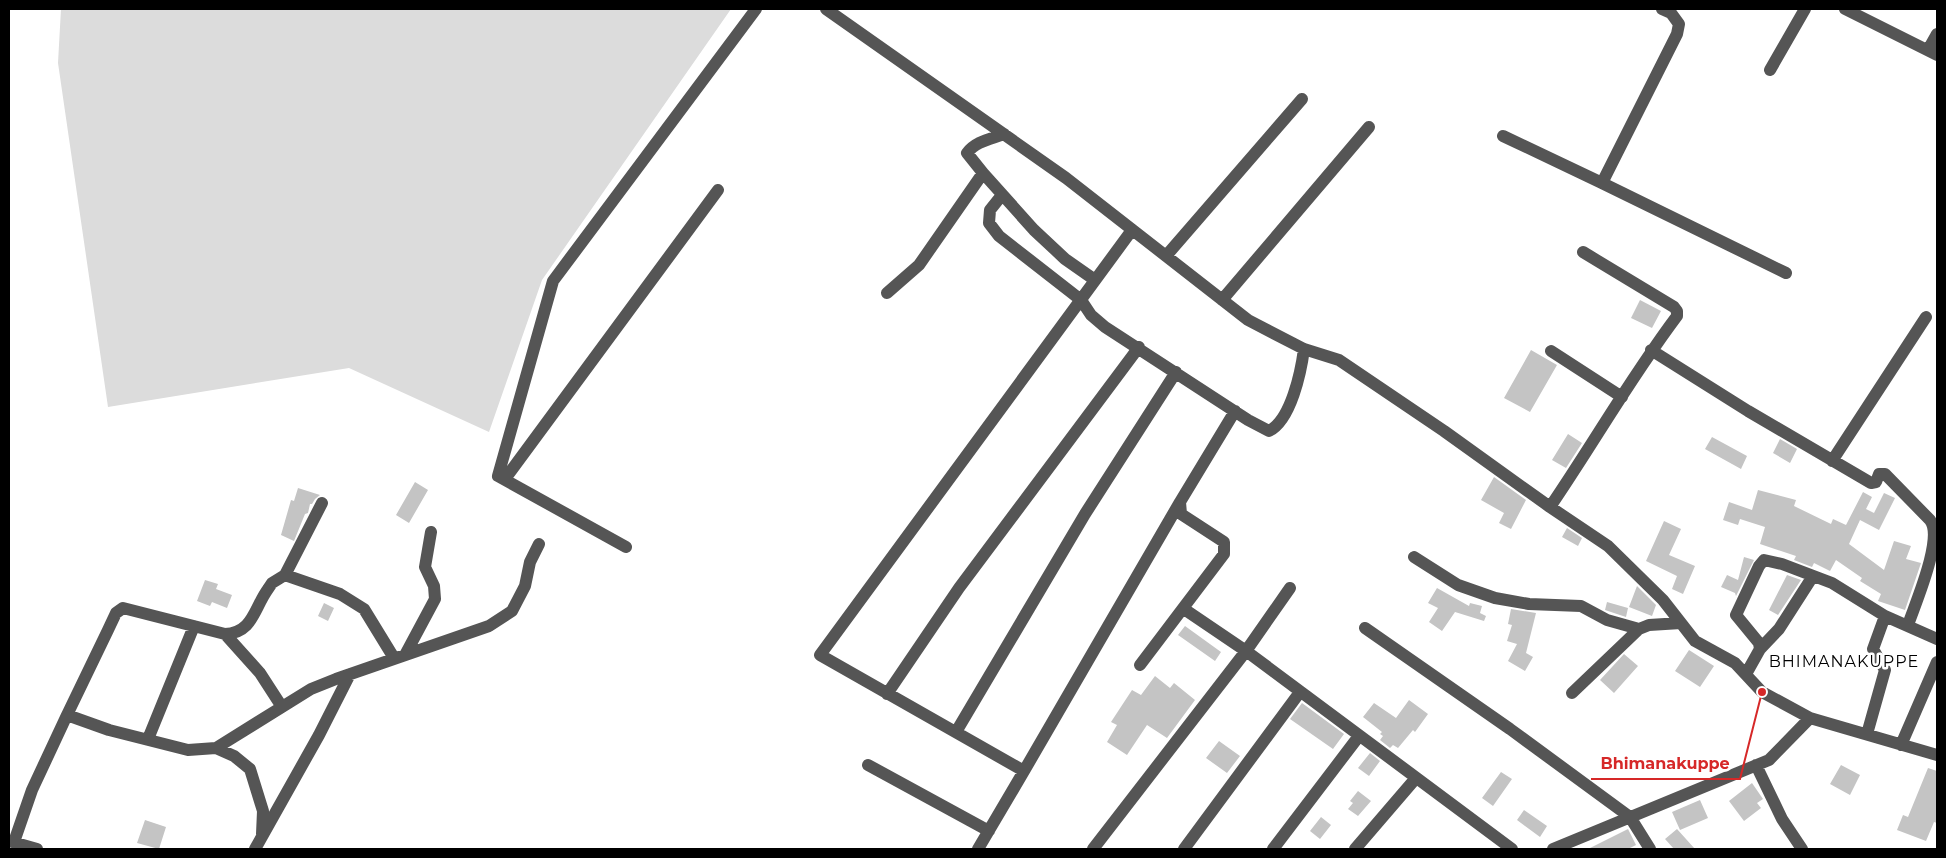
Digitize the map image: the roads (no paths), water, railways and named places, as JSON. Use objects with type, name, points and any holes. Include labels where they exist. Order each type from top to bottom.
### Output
[{"type":"street","points":[[626,547],[498,476],[554,281],[756,9]]},
{"type":"street","points":[[826,9],[1066,178],[1248,320],[1304,349],[1339,360],[1608,546],[1663,600],[1695,641],[1735,663],[1762,692],[1810,718],[1937,755]]},
{"type":"street","points":[[1602,183],[1677,34],[1680,24],[1671,13],[1662,9]]},
{"type":"street","points":[[1770,70],[1806,9]]},
{"type":"street","points":[[1845,9],[1933,53],[1937,34]]},
{"type":"street","points":[[1166,256],[1302,99]]},
{"type":"street","points":[[1222,300],[1369,127]]},
{"type":"street","points":[[1004,134],[981,142],[967,153],[983,174],[1034,230],[1065,259],[1095,280]]},
{"type":"street","points":[[1503,136],[1786,273]]},
{"type":"street","points":[[887,293],[919,266],[983,174]]},
{"type":"street","points":[[504,479],[718,190]]},
{"type":"street","points":[[1002,195],[990,210],[989,223],[999,236],[1081,300],[1091,315],[1105,327],[1269,431],[1278,426],[1300,373],[1304,349]]},
{"type":"street","points":[[1024,771],[820,656],[1132,230]]},
{"type":"street","points":[[1550,507],[1651,350],[1677,316],[1677,310],[1674,307],[1583,252]]},
{"type":"street","points":[[1832,461],[1926,317]]},
{"type":"street","points":[[887,694],[959,588],[1139,347]]},
{"type":"street","points":[[1651,350],[1871,483],[1876,482],[1879,474],[1885,474],[1932,522],[1931,561],[1908,625]]},
{"type":"street","points":[[1551,351],[1622,397]]},
{"type":"street","points":[[956,732],[1085,514],[1176,372]]},
{"type":"street","points":[[978,849],[1235,411]]},
{"type":"street","points":[[1140,665],[1224,554],[1224,542],[1181,514],[1180,502]]},
{"type":"street","points":[[37,849],[11,841],[32,790],[116,613],[123,608],[225,634],[236,634],[244,629],[268,589],[278,578],[285,575],[322,503]]},
{"type":"street","points":[[400,656],[435,600],[434,586],[425,568],[431,532]]},
{"type":"street","points":[[67,715],[109,730],[188,750],[216,748],[312,690],[350,674],[488,626],[512,611],[525,586],[530,562],[540,544]]},
{"type":"street","points":[[1414,558],[1458,585],[1496,598],[1529,604],[1581,606],[1607,620],[1639,629]]},
{"type":"street","points":[[1760,649],[1759,643],[1736,614],[1764,560],[1778,562],[1832,583],[1885,616],[1937,639]]},
{"type":"street","points":[[285,575],[340,594],[364,609],[400,656]]},
{"type":"street","points":[[1746,674],[1760,649],[1779,629],[1814,576]]},
{"type":"street","points":[[1093,849],[1246,652],[1290,588]]},
{"type":"street","points":[[1184,609],[1246,652],[1512,849]]},
{"type":"street","points":[[1866,734],[1884,670],[1873,649],[1885,616]]},
{"type":"street","points":[[1572,693],[1639,629],[1649,625],[1681,623]]},
{"type":"street","points":[[148,739],[194,626]]},
{"type":"street","points":[[1365,628],[1510,729],[1630,817],[1650,849]]},
{"type":"street","points":[[225,634],[260,673],[282,708]]},
{"type":"street","points":[[1901,745],[1937,662]]},
{"type":"street","points":[[254,849],[319,735],[350,674]]},
{"type":"street","points":[[1184,849],[1300,692]]},
{"type":"street","points":[[1553,849],[1770,760],[1810,718]]},
{"type":"street","points":[[1274,849],[1359,736]]},
{"type":"street","points":[[216,748],[234,756],[250,769],[263,811],[262,836]]},
{"type":"street","points":[[868,765],[988,831]]},
{"type":"street","points":[[1756,765],[1782,819],[1802,849]]},
{"type":"street","points":[[1355,849],[1416,778]]},
{"type":"place","name":"Bhimanakuppe","points":[[1762,692]]},
{"type":"district","name":"BHIMANAKUPPE","points":[[1844,661]]}]
